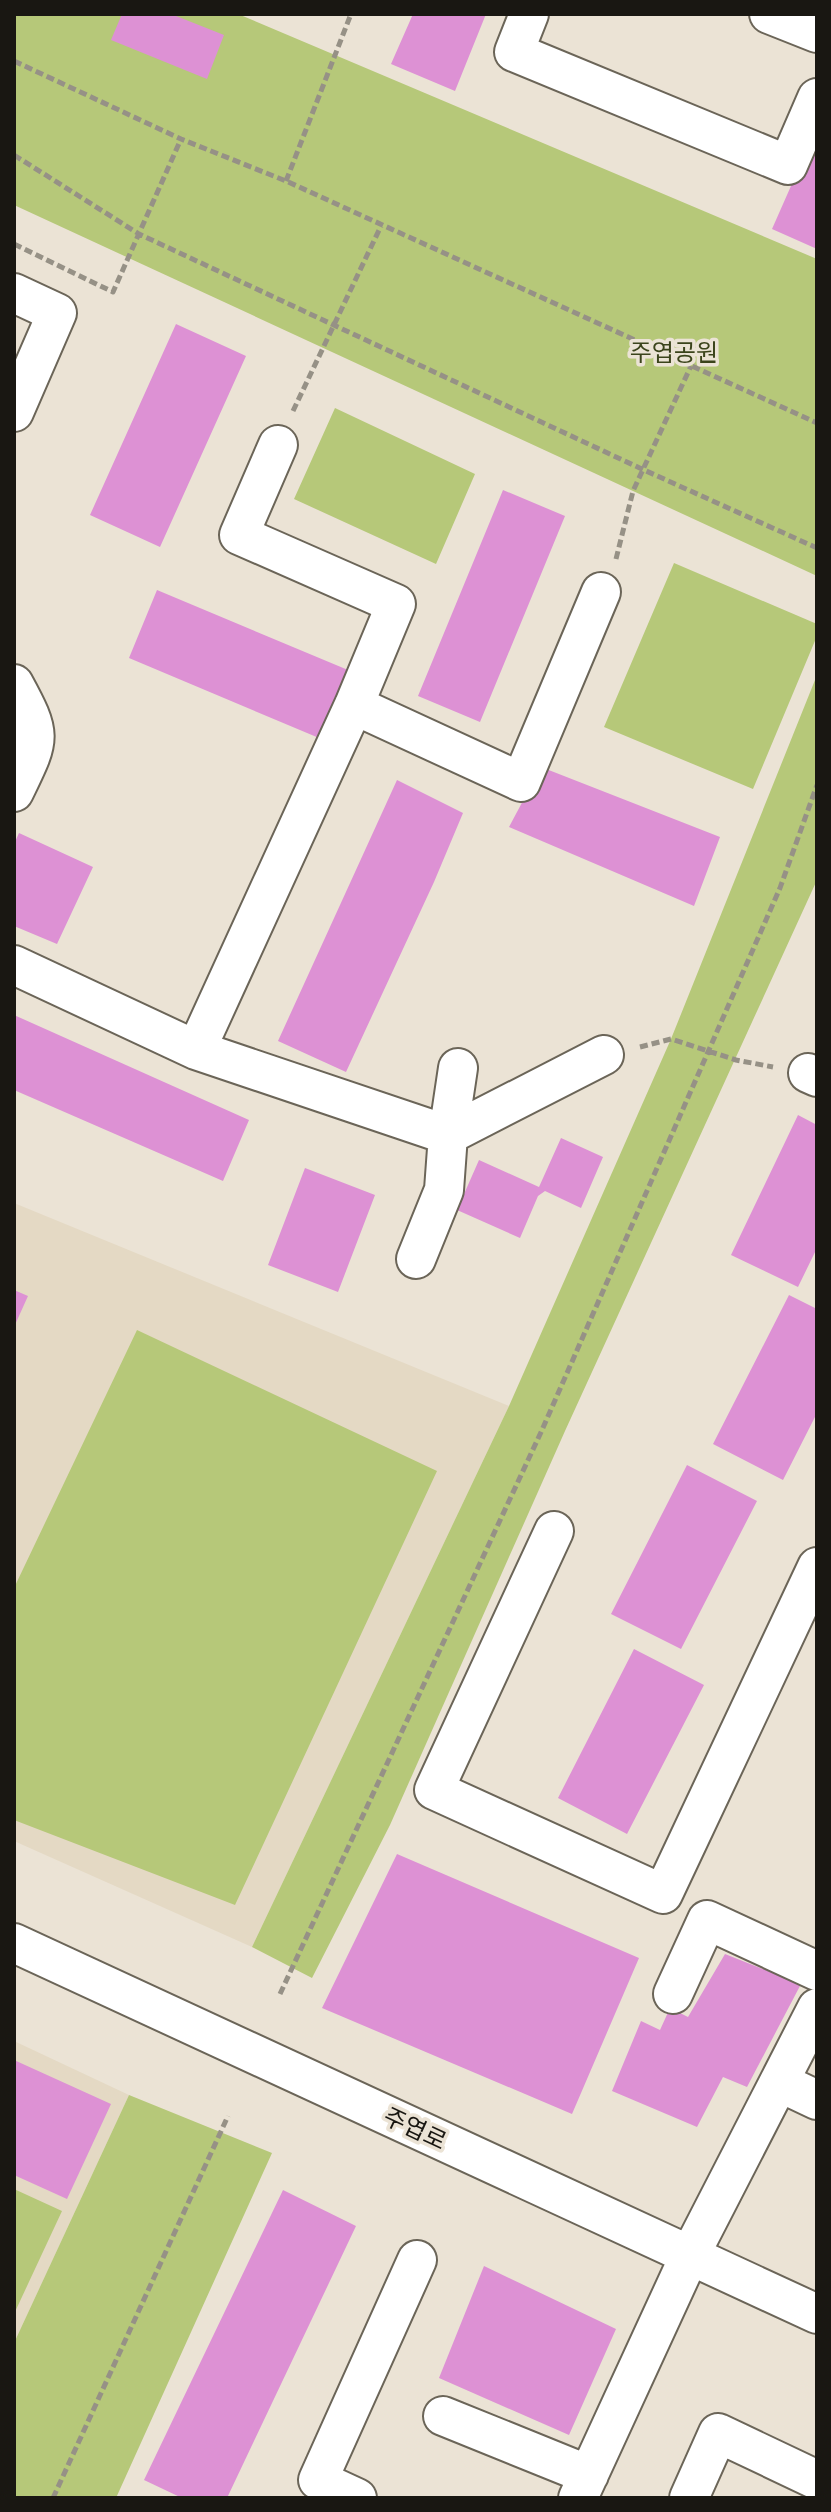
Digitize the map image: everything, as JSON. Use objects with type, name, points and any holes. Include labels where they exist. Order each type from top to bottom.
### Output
[{"type":"street","points":[[529,14],[514,52],[788,165],[817,98]]},
{"type":"street","points":[[769,14],[817,33]]},
{"type":"street","points":[[14,293],[57,313],[16,401]]},
{"type":"street","points":[[196,1050],[354,705],[396,604],[239,535],[278,445]]},
{"type":"street","points":[[354,705],[521,782],[601,592]]},
{"type":"street","points":[[14,684],[34,721],[34,749],[14,792]]},
{"type":"street","points":[[14,965],[196,1050],[448,1135],[604,1055]]},
{"type":"street","points":[[416,1259],[444,1190],[458,1068]]},
{"type":"street","points":[[554,1531],[434,1790],[663,1894],[815,1578]]},
{"type":"street","points":[[673,1994],[707,1920],[817,1971]]},
{"type":"street","name":"주엽로","points":[[14,1943],[817,2314]]},
{"type":"street","points":[[443,2416],[583,2486],[689,2257],[817,2008]]},
{"type":"street","points":[[779,2082],[817,2100]]},
{"type":"street","points":[[357,2498],[318,2480],[417,2260]]},
{"type":"street","points":[[689,2498],[718,2433],[817,2480]]},
{"type":"path","points":[[286,181],[351,14]]},
{"type":"path","points":[[14,61],[181,139],[286,181],[817,423]]},
{"type":"path","points":[[14,244],[113,292],[181,139]]},
{"type":"path","points":[[14,155],[139,234],[817,548]]},
{"type":"path","points":[[278,445],[381,226]]},
{"type":"path","points":[[601,592],[617,556],[626,514],[691,366]]},
{"type":"path","points":[[280,1994],[542,1430],[780,888],[817,785]]},
{"type":"path","points":[[604,1055],[671,1039],[736,1060],[813,1075]]},
{"type":"path","points":[[53,2498],[228,2116]]},
{"type":"shaded area","points":[[14,1203],[509,1406],[252,1947],[14,1841]]},
{"type":"shaded area","points":[[14,2041],[129,2095],[14,2343]]},
{"type":"green space","name":"주엽공원","points":[[14,14],[238,14],[817,259],[817,576],[14,205]]},
{"type":"green space","points":[[335,408],[475,474],[436,564],[294,499]]},
{"type":"green space","points":[[674,563],[817,624],[817,636],[753,789],[604,727]]},
{"type":"green space","points":[[817,675],[817,880],[565,1431],[390,1825],[312,1978],[252,1947],[509,1406],[671,1039]]},
{"type":"green space","points":[[137,1330],[437,1471],[235,1905],[14,1820],[14,1588]]},
{"type":"green space","points":[[129,2095],[272,2153],[116,2498],[14,2498],[14,2343]]},
{"type":"green space","points":[[14,2189],[62,2211],[14,2314]]},
{"type":"building","points":[[122,14],[171,14],[224,35],[207,79],[111,40]]},
{"type":"building","points":[[413,14],[486,14],[455,91],[391,64]]},
{"type":"building","points":[[817,127],[817,249],[772,229]]},
{"type":"building","points":[[176,324],[246,356],[160,547],[90,515]]},
{"type":"building","points":[[503,490],[565,516],[480,722],[418,696]]},
{"type":"building","points":[[157,590],[348,670],[319,738],[129,658]]},
{"type":"building","points":[[541,767],[720,837],[694,906],[509,827]]},
{"type":"building","points":[[397,780],[463,813],[346,1072],[278,1041]]},
{"type":"building","points":[[19,833],[93,867],[57,944],[14,926],[14,844]]},
{"type":"building","points":[[14,1015],[249,1120],[223,1181],[14,1090]]},
{"type":"building","points":[[798,1115],[817,1125],[817,1248],[798,1287],[731,1255]]},
{"type":"building","points":[[561,1138],[603,1157],[581,1208],[545,1191],[538,1196],[520,1238],[457,1210],[479,1160],[539,1187]]},
{"type":"building","points":[[305,1168],[375,1195],[338,1292],[268,1265]]},
{"type":"building","points":[[14,1290],[28,1296],[14,1327]]},
{"type":"building","points":[[789,1295],[817,1309],[817,1413],[783,1480],[713,1444]]},
{"type":"building","points":[[687,1465],[757,1501],[681,1649],[611,1614]]},
{"type":"building","points":[[634,1649],[704,1685],[627,1834],[558,1798]]},
{"type":"building","points":[[397,1854],[639,1958],[572,2114],[322,2008]]},
{"type":"building","points":[[725,1954],[801,1984],[747,2087],[723,2077],[697,2127],[612,2091],[641,2021],[660,2030],[670,2008],[688,2017]]},
{"type":"building","points":[[14,2060],[111,2104],[67,2199],[14,2175]]},
{"type":"building","points":[[283,2190],[356,2226],[227,2498],[182,2498],[144,2480]]},
{"type":"building","points":[[484,2266],[616,2329],[569,2435],[439,2378]]}]
